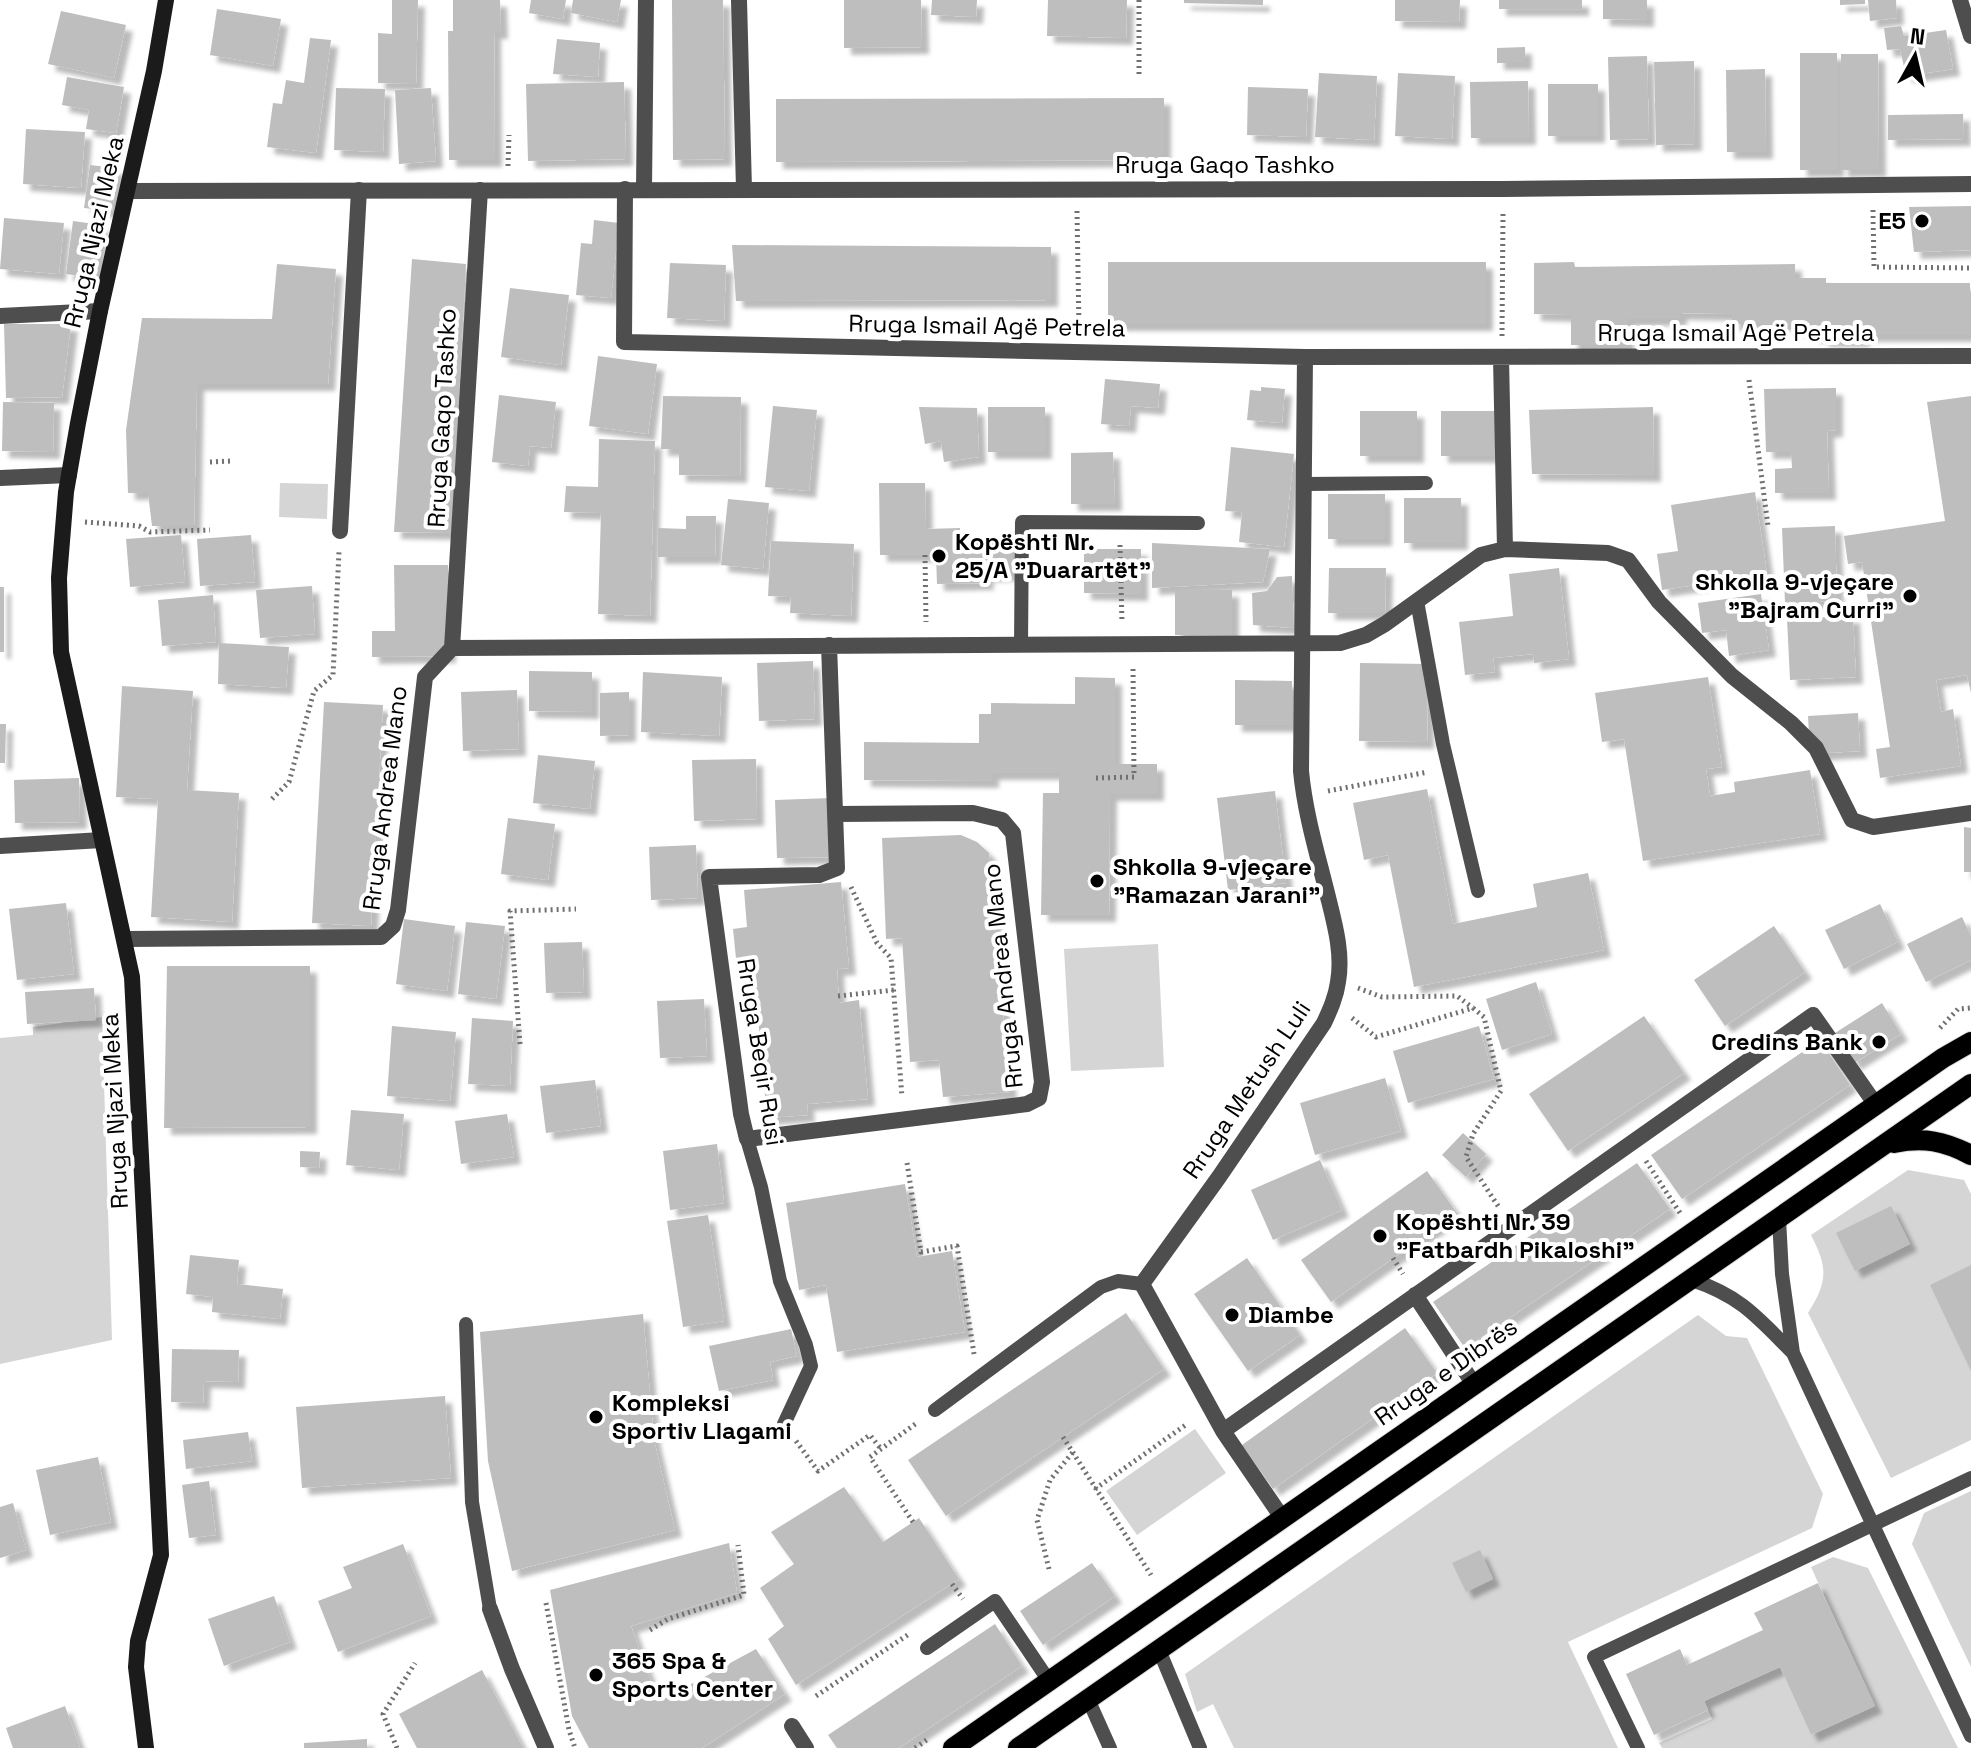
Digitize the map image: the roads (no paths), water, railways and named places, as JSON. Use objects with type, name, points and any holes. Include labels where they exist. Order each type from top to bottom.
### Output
[{"type":"main road","name":"Rruga Njazi Meka","points":[[146,1748],[136,1667],[138,1641],[161,1555],[132,977],[61,652],[59,578],[69,475],[100,311],[154,71],[166,0]]},
{"type":"main road","name":"Rruga e Dibrës","points":[[953,1748],[1473,1383],[1943,1058],[1971,1042]]},
{"type":"main road","points":[[1018,1748],[1971,1084]]},
{"type":"main road","points":[[1886,1145],[1917,1138],[1934,1139],[1971,1155]]},
{"type":"street","points":[[644,189],[646,0]]},
{"type":"street","points":[[739,0],[744,189]]},
{"type":"street","points":[[1960,0],[1971,36]]},
{"type":"street","name":"Rruga Gaqo Tashko","points":[[128,191],[1503,189],[1971,184]]},
{"type":"street","name":"Rruga Ismail Agë Petrela","points":[[625,189],[624,342],[1305,357],[1971,356]]},
{"type":"street","points":[[340,531],[359,190]]},
{"type":"street","name":"Rruga Gaqo Tashko","points":[[452,648],[480,190]]},
{"type":"street","points":[[0,316],[100,311]]},
{"type":"street","name":"Rruga Metush Luli","points":[[1142,1284],[1324,1023],[1339,981],[1336,929],[1301,771],[1305,357]]},
{"type":"street","points":[[1501,358],[1505,549]]},
{"type":"street","points":[[0,478],[69,475]]},
{"type":"street","points":[[452,648],[1340,643],[1366,635],[1481,555],[1505,549],[1608,553],[1628,560],[1659,602],[1732,676],[1791,723],[1816,748],[1852,820],[1873,827],[1971,813]]},
{"type":"street","points":[[829,645],[836,814]]},
{"type":"street","name":"Rruga Andrea Mano","points":[[125,939],[381,937],[393,926],[398,910],[425,677],[452,648]]},
{"type":"street","name":"Rruga Andrea Mano","points":[[747,1139],[1027,1104],[1039,1098],[1042,1082],[1013,833],[1002,820],[973,813],[836,814]]},
{"type":"street","name":"Rruga Beqir Rusi","points":[[747,1139],[709,877],[819,875],[837,868],[836,814]]},
{"type":"street","points":[[0,846],[102,840]]},
{"type":"street","points":[[1223,1431],[1813,1015],[1876,1105]]},
{"type":"street","points":[[1142,1284],[1223,1431],[1283,1519]]},
{"type":"street","points":[[1415,1295],[1473,1383]]},
{"type":"street","points":[[490,1609],[546,1748]]},
{"type":"street","points":[[792,1726],[806,1748]]},
{"type":"lane","points":[[1304,484],[1426,483]]},
{"type":"lane","points":[[1021,645],[1022,522],[1198,523]]},
{"type":"lane","points":[[1417,601],[1449,768],[1478,891]]},
{"type":"lane","name":"Rruga Beqir Rusi","points":[[747,1139],[761,1187],[780,1281],[806,1345],[811,1366],[784,1424]]},
{"type":"lane","points":[[1779,1219],[1782,1274],[1793,1353],[1971,1736]]},
{"type":"lane","points":[[1692,1280],[1720,1289],[1739,1300],[1793,1353]]},
{"type":"lane","points":[[935,1410],[1101,1287],[1118,1281],[1142,1284]]},
{"type":"lane","points":[[466,1324],[472,1502],[490,1609]]},
{"type":"lane","points":[[1638,1748],[1594,1657],[1971,1478]]},
{"type":"lane","points":[[927,1648],[995,1601],[1049,1681]]},
{"type":"lane","points":[[1159,1650],[1200,1748]]},
{"type":"lane","points":[[1088,1699],[1110,1748]]},
{"type":"place","name":"E5","points":[[1922,221]]},
{"type":"place","name":"Kopështi Nr. 25/A \"Duarartët\"","points":[[939,556]]},
{"type":"place","name":"Shkolla 9-vjeçare \"Bajram Curri\"","points":[[1910,596]]},
{"type":"place","name":"Shkolla 9-vjeçare \"Ramazan Jarani\"","points":[[1097,881]]},
{"type":"place","name":"Credins Bank","points":[[1879,1042]]},
{"type":"place","name":"Kopështi Nr. 39 \"Fatbardh Pikaloshi\"","points":[[1380,1236]]},
{"type":"place","name":"Diambe","points":[[1232,1315]]},
{"type":"place","name":"Kompleksi Sportiv Llagami","points":[[596,1417]]},
{"type":"place","name":"365 Spa & Sports Center","points":[[596,1675]]}]
